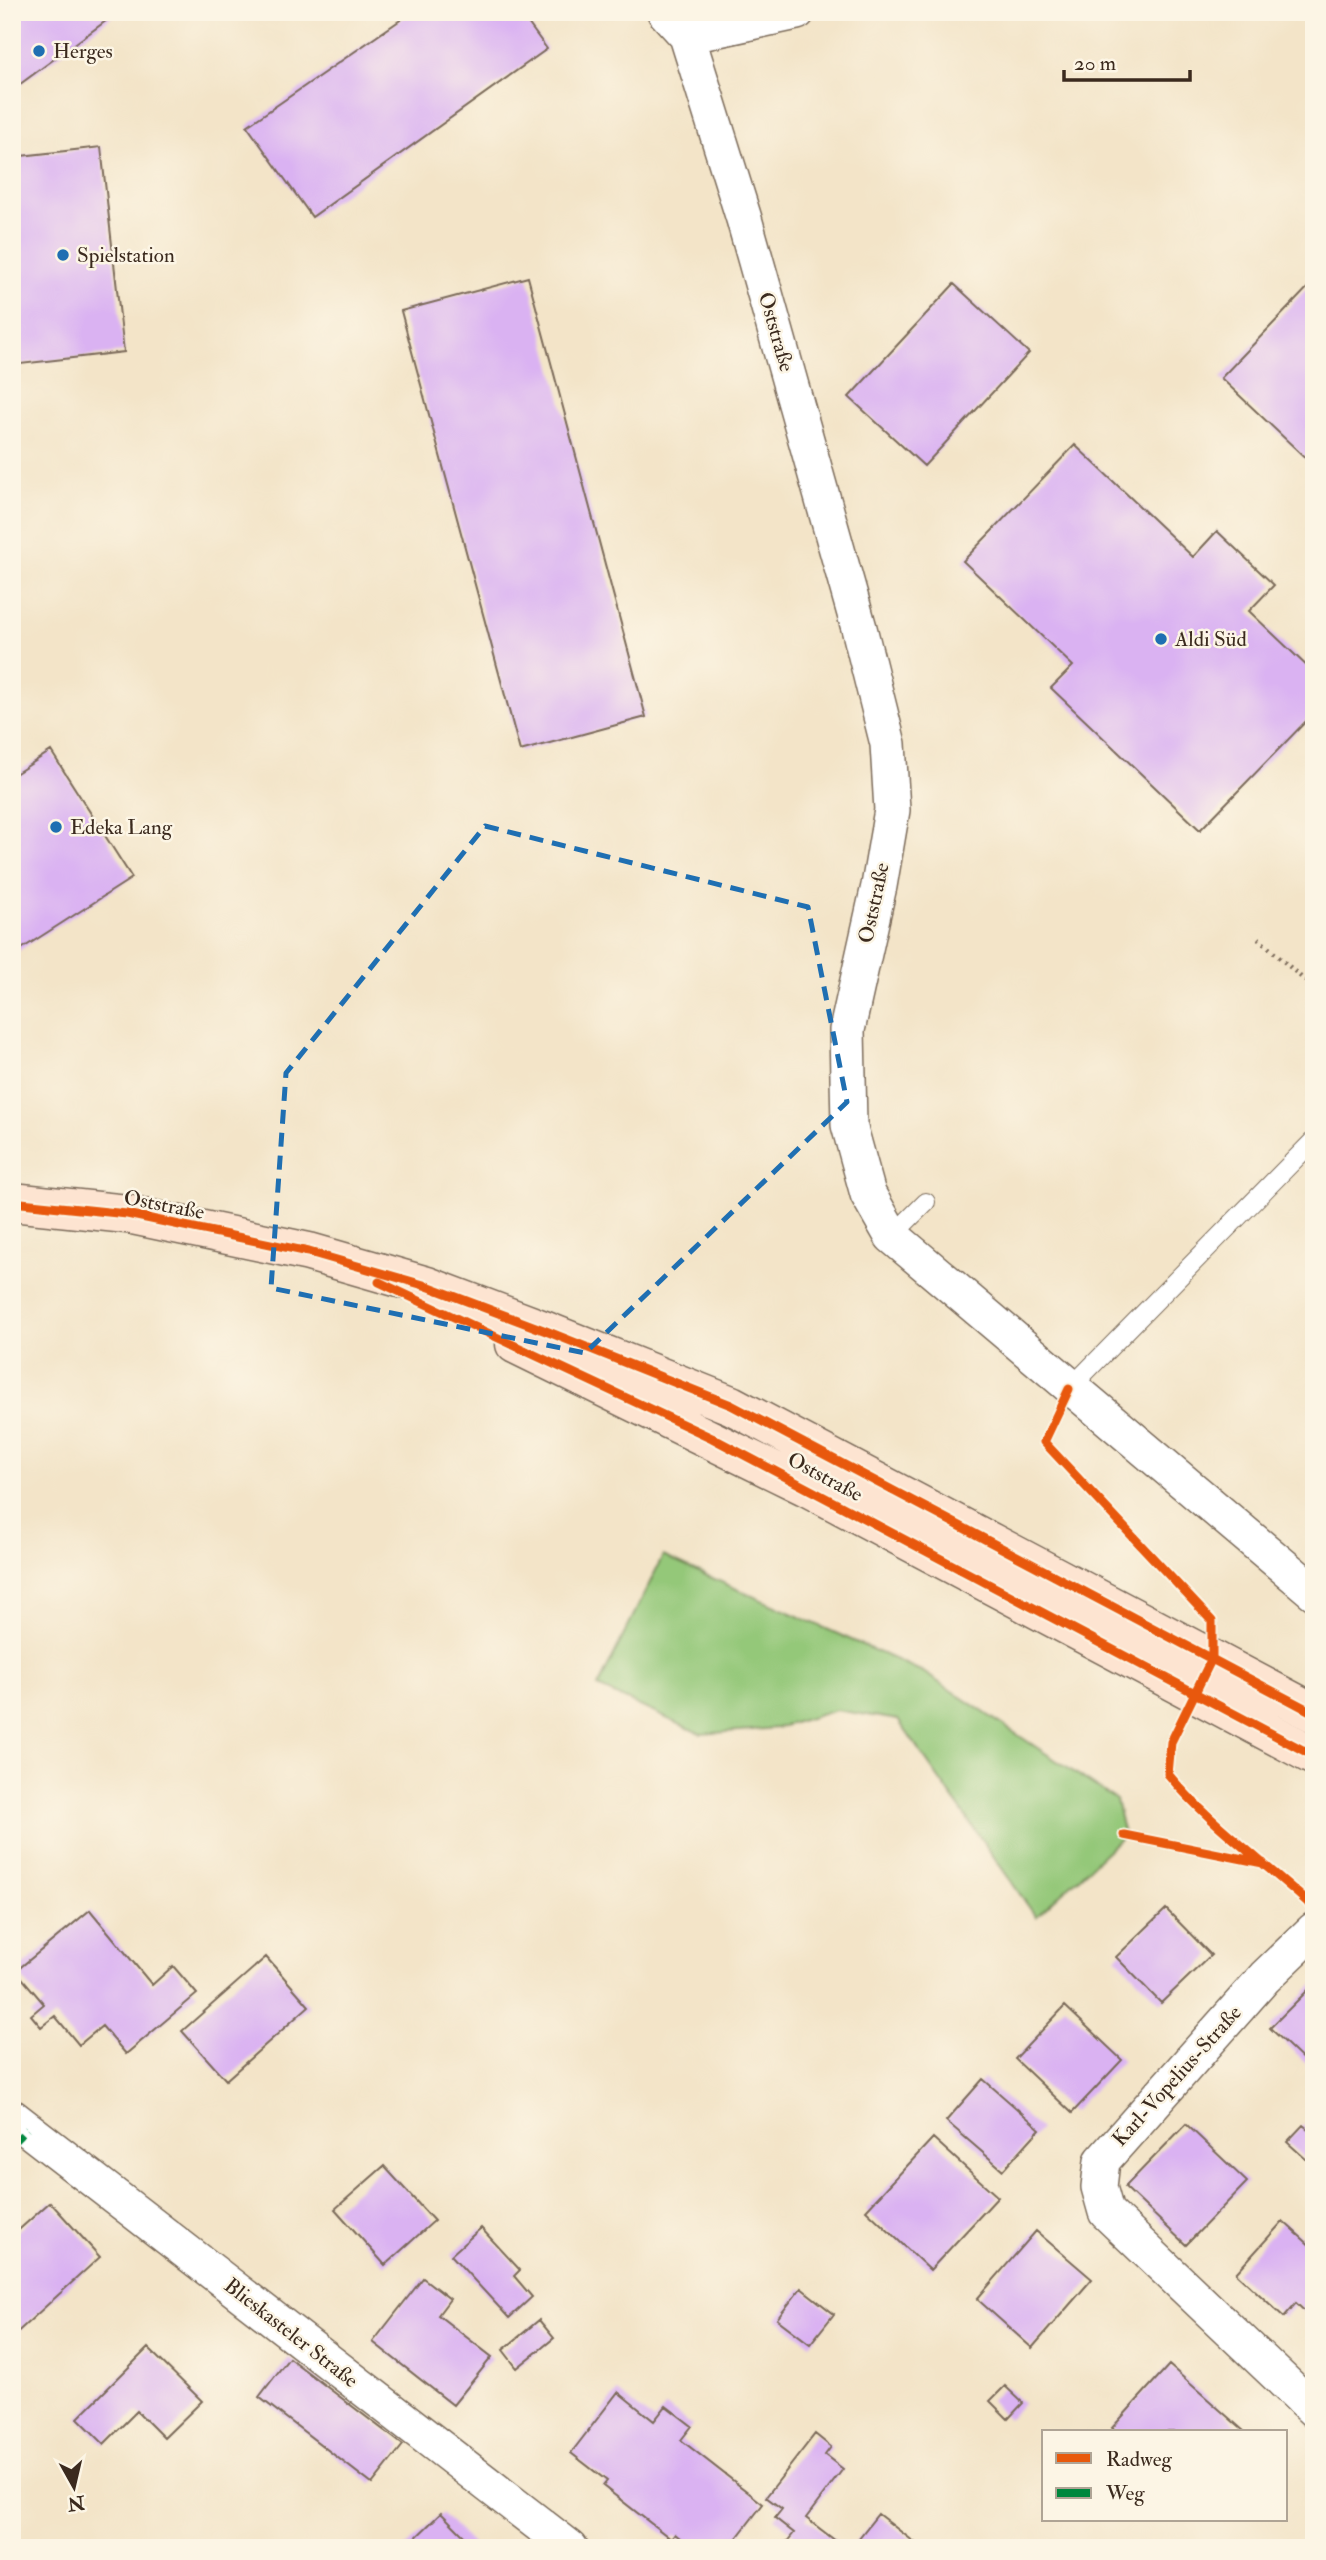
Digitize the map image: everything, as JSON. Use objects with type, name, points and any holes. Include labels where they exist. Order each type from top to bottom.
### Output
[{"type":"main road","name":"Oststraße","points":[[12,1202],[127,1214],[309,1252],[427,1286],[731,1405],[1314,1713]]},
{"type":"main road","name":"Oststraße","points":[[309,1252],[441,1310],[712,1438],[1314,1756]]},
{"type":"street","points":[[676,24],[797,12]]},
{"type":"street","name":"Oststraße","points":[[676,24],[744,219],[859,628],[888,744],[892,810],[879,886],[847,1030],[849,1125],[868,1194],[892,1237],[1069,1389],[1314,1592]]},
{"type":"street","name":"Karl-Vopelius-Straße","points":[[1314,1930],[1265,1977],[1102,2161],[1099,2188],[1106,2212],[1314,2410]]},
{"type":"street","name":"Blieskasteler Straße","points":[[17,2130],[570,2548]]},
{"type":"lane","points":[[1069,1389],[1314,1140]]},
{"type":"lane","points":[[892,1237],[926,1202]]},
{"type":"path","points":[[1258,937],[1314,989]]},
{"type":"highlighted area","points":[[485,826],[808,907],[847,1102],[585,1353],[271,1288],[286,1073]]},
{"type":"green space","points":[[663,1556],[923,1672],[1116,1800],[1124,1835],[1036,1917],[898,1720],[836,1710],[777,1728],[701,1734],[598,1687]]},
{"type":"building","name":"Herges","points":[[12,12],[118,12],[12,90]]},
{"type":"building","points":[[412,12],[520,12],[547,49],[312,217],[247,126]]},
{"type":"building","name":"Spielstation","points":[[101,147],[124,352],[12,365],[12,157]]},
{"type":"building","points":[[528,277],[646,717],[520,751],[401,311]]},
{"type":"building","points":[[1314,281],[1314,466],[1221,378]]},
{"type":"building","points":[[954,284],[1029,353],[924,466],[849,397]]},
{"type":"building","name":"Aldi Süd","points":[[1075,445],[1193,557],[1217,531],[1274,585],[1249,611],[1314,673],[1314,713],[1200,830],[1051,688],[1073,666],[963,561]]},
{"type":"building","name":"Edeka Lang","points":[[51,751],[132,878],[12,955],[12,776]]},
{"type":"building","points":[[1166,1909],[1211,1955],[1161,2003],[1116,1957]]},
{"type":"building","points":[[90,1910],[152,1985],[173,1966],[197,1994],[126,2054],[102,2026],[79,2045],[55,2016],[41,2027],[31,2015],[44,2004],[16,1971]]},
{"type":"building","points":[[266,1957],[309,2006],[226,2080],[182,2031]]},
{"type":"building","points":[[1314,1984],[1314,2070],[1270,2028]]},
{"type":"building","points":[[1065,2006],[1122,2060],[1072,2113],[1015,2059]]},
{"type":"building","points":[[983,2079],[1040,2129],[1003,2170],[946,2121]]},
{"type":"building","points":[[1186,2124],[1247,2182],[1186,2245],[1125,2187]]},
{"type":"building","points":[[1303,2125],[1314,2134],[1314,2155],[1308,2161],[1287,2142]]},
{"type":"building","points":[[933,2138],[998,2197],[930,2270],[866,2210]]},
{"type":"building","points":[[384,2166],[434,2221],[385,2265],[335,2209]]},
{"type":"building","points":[[50,2202],[100,2257],[12,2337],[12,2236]]},
{"type":"building","points":[[1283,2221],[1314,2249],[1314,2320],[1296,2303],[1284,2317],[1236,2273]]},
{"type":"building","points":[[481,2228],[520,2270],[514,2276],[532,2297],[509,2318],[451,2255]]},
{"type":"building","points":[[1036,2231],[1092,2279],[1032,2348],[977,2299]]},
{"type":"building","points":[[423,2278],[450,2299],[438,2315],[492,2357],[453,2405],[373,2342]]},
{"type":"building","points":[[801,2288],[834,2314],[810,2344],[777,2319]]},
{"type":"building","points":[[539,2320],[554,2338],[517,2368],[503,2350]]},
{"type":"building","points":[[148,2348],[202,2401],[164,2438],[137,2411],[104,2444],[78,2418]]},
{"type":"building","points":[[289,2358],[403,2445],[372,2484],[259,2397]]},
{"type":"building","points":[[1169,2365],[1243,2430],[1114,2430],[1112,2428]]},
{"type":"building","points":[[1005,2386],[1023,2403],[1008,2419],[990,2401]]},
{"type":"building","points":[[618,2392],[654,2421],[666,2406],[692,2426],[681,2440],[763,2504],[729,2548],[692,2548],[675,2534],[671,2539],[603,2486],[607,2481],[571,2453]]},
{"type":"building","points":[[815,2434],[831,2447],[825,2455],[843,2469],[806,2518],[845,2548],[782,2548],[794,2533],[775,2518],[782,2509],[766,2497]]},
{"type":"building","points":[[441,2513],[476,2548],[405,2548]]},
{"type":"building","points":[[878,2514],[918,2545],[916,2548],[851,2548]]},
{"type":"marked path","points":[[12,2144],[27,2129]]},
{"type":"cycle path","points":[[12,1202],[127,1214],[309,1252],[427,1286],[546,1331],[731,1405],[1314,1713]]},
{"type":"cycle path","points":[[379,1282],[712,1438],[1314,1756]]},
{"type":"cycle path","points":[[1069,1389],[1044,1442],[1212,1621],[1212,1658],[1171,1742],[1168,1774],[1201,1810],[1314,1908]]},
{"type":"cycle path","points":[[1124,1835],[1263,1863]]},
{"type":"place","name":"Herges","points":[[39,51]]},
{"type":"place","name":"Spielstation","points":[[63,255]]},
{"type":"place","name":"Aldi Süd","points":[[1161,639]]},
{"type":"place","name":"Edeka Lang","points":[[56,827]]}]
